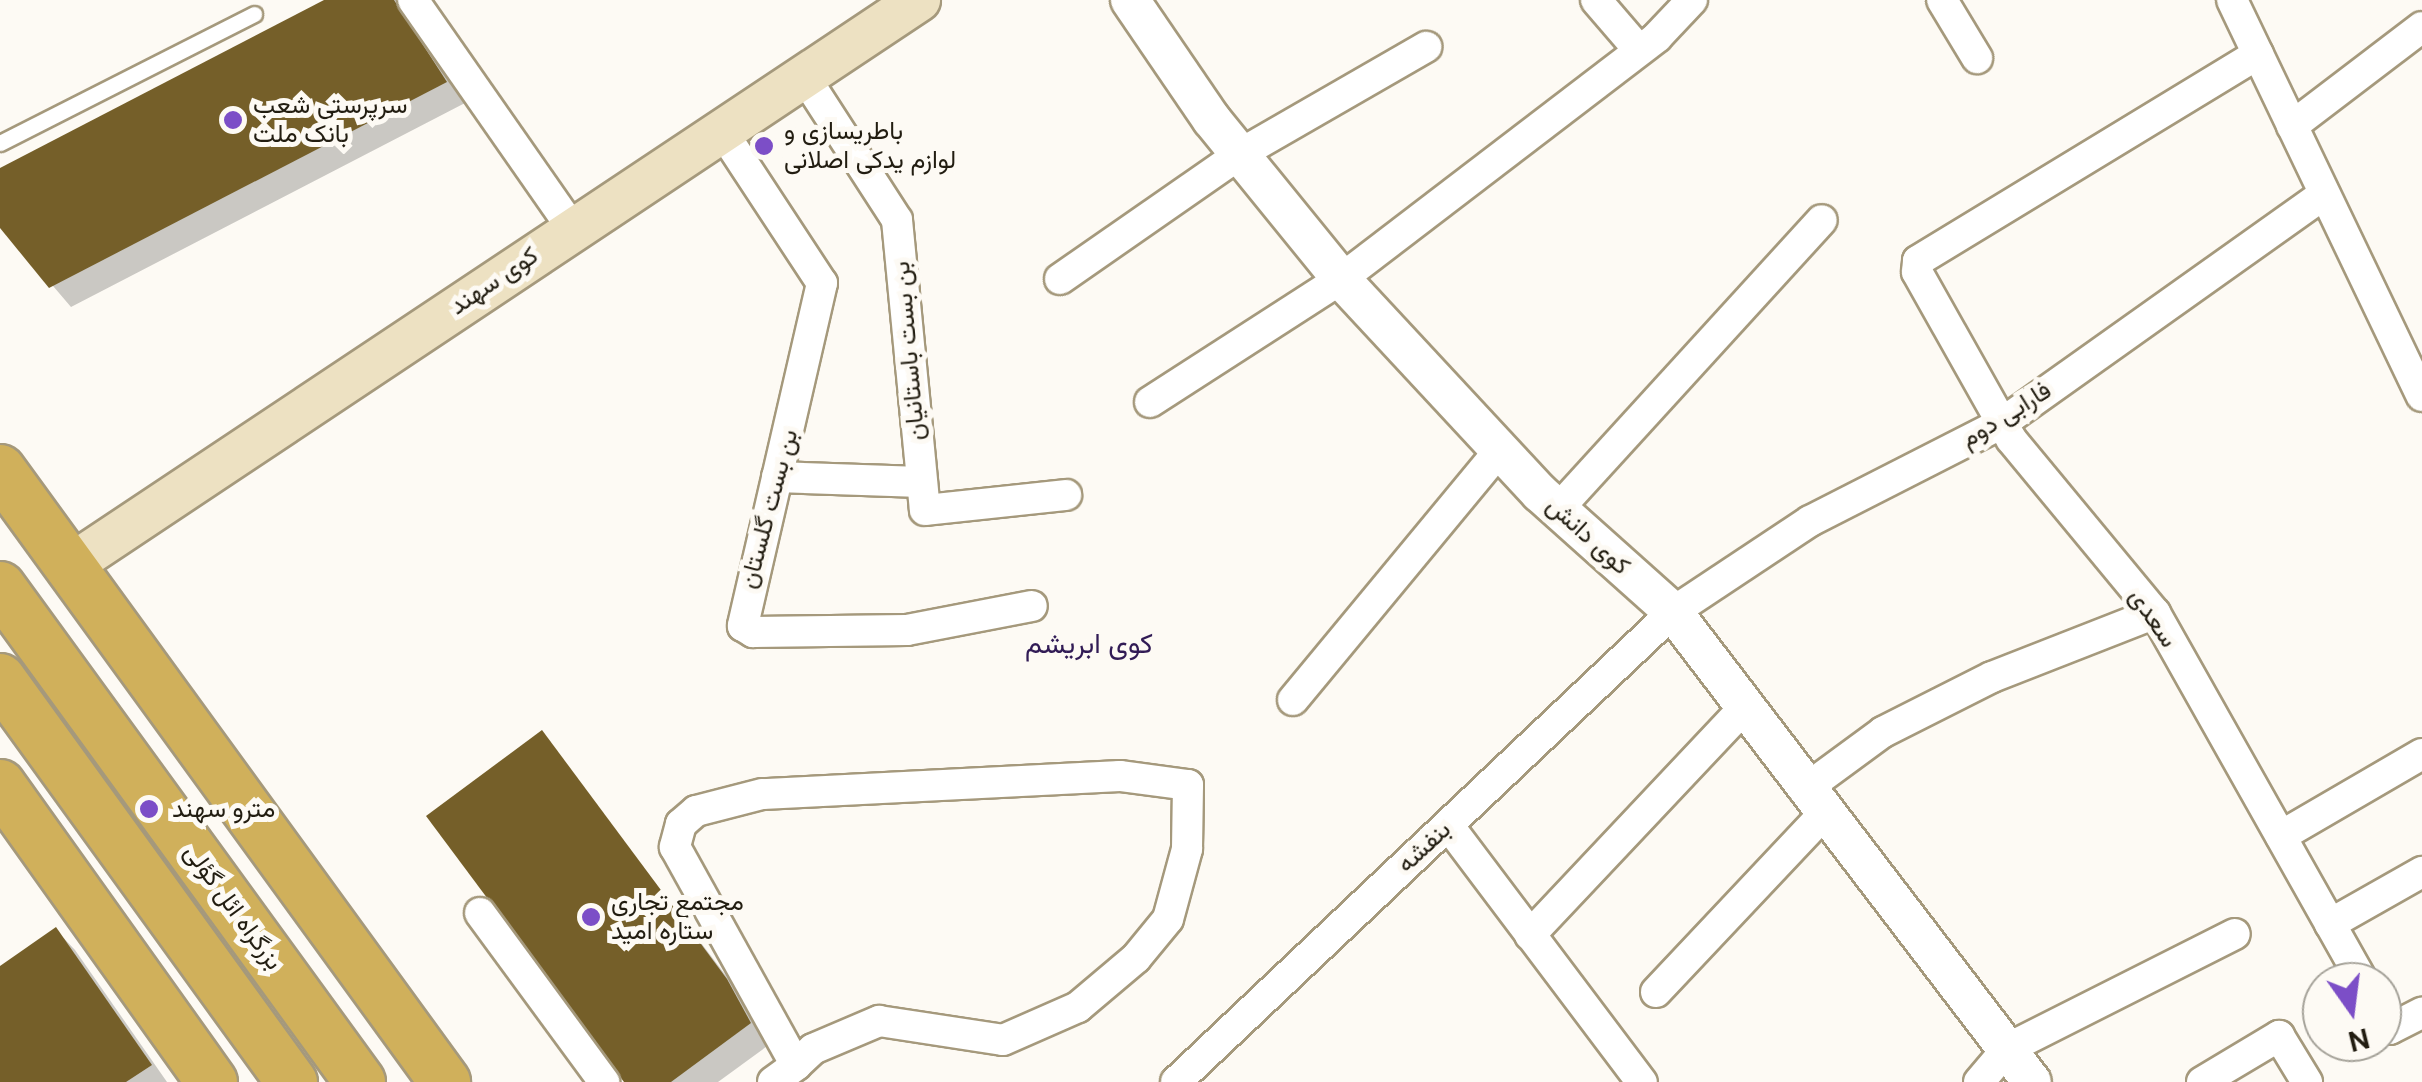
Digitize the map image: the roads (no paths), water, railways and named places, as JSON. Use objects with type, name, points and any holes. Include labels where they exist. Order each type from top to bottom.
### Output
[{"type":"highway","points":[[0,470],[445,1082]]},
{"type":"highway","name":"بزرگراه ائل گؤلی","points":[[0,587],[360,1082]]},
{"type":"highway","points":[[0,679],[292,1082]]},
{"type":"highway","points":[[0,785],[212,1082]]},
{"type":"main road","name":"کوی سهند","points":[[70,565],[920,0]]},
{"type":"street","points":[[413,0],[574,229]]},
{"type":"street","name":"کوی دانش","points":[[1130,0],[1240,154],[1341,279],[1558,509],[1673,612],[1742,710],[2032,1082]]},
{"type":"street","points":[[1596,0],[1639,50]]},
{"type":"street","points":[[1150,402],[1341,279],[1639,50],[1692,0]]},
{"type":"street","points":[[1942,0],[1977,58]]},
{"type":"street","points":[[2232,0],[2422,396]]},
{"type":"street","points":[[2292,126],[2422,26]]},
{"type":"street","points":[[1060,279],[1240,154],[1426,47]]},
{"type":"street","name":"سعدی","points":[[2258,54],[1918,261],[1917,272],[2002,423],[2155,613],[2352,962]]},
{"type":"street","name":"بن بست باستانیان","points":[[804,76],[897,220],[921,482]]},
{"type":"street","name":"بن بست گلستان","points":[[722,131],[822,283],[740,619],[754,632],[907,630],[1032,606]]},
{"type":"street","name":"فارابی دوم","points":[[1673,612],[1810,520],[2002,423],[2324,194]]},
{"type":"street","points":[[1558,509],[1822,220]]},
{"type":"street","points":[[1293,700],[1500,450]]},
{"type":"street","points":[[777,477],[921,482],[922,504],[931,514],[1066,495]]},
{"type":"street","name":"بنفشه","points":[[1176,1082],[1673,612]]},
{"type":"street","points":[[1656,992],[1814,802],[1883,732],[1930,708],[2155,613]]},
{"type":"street","points":[[1530,935],[1742,710]]},
{"type":"street","points":[[2281,836],[2422,754]]},
{"type":"street","points":[[1120,776],[1188,785],[1187,849],[1168,919],[1136,958],[1078,1007],[1003,1040],[879,1021],[826,1042],[784,1073],[675,847],[681,824],[696,811],[762,794],[1120,776]]},
{"type":"street","points":[[1448,824],[1642,1082]]},
{"type":"street","points":[[2330,924],[2422,872]]},
{"type":"street","points":[[480,914],[604,1082]]},
{"type":"street","points":[[1979,1082],[2006,1049],[2235,934]]},
{"type":"street","points":[[2202,1082],[2279,1036],[2307,1082]]},
{"type":"lane","points":[[0,143],[254,14]]},
{"type":"place","name":"سرپرستی شعب بانک ملت","points":[[233,120]]},
{"type":"place","name":"باطریسازی و لوازم یدکی اصلانی","points":[[764,146]]},
{"type":"place","name":"مترو سهند","points":[[149,809]]},
{"type":"place","name":"مجتمع تجاری ستاره امید","points":[[591,917]]},
{"type":"district","name":"کوی ابریشم","points":[[1089,644]]}]
